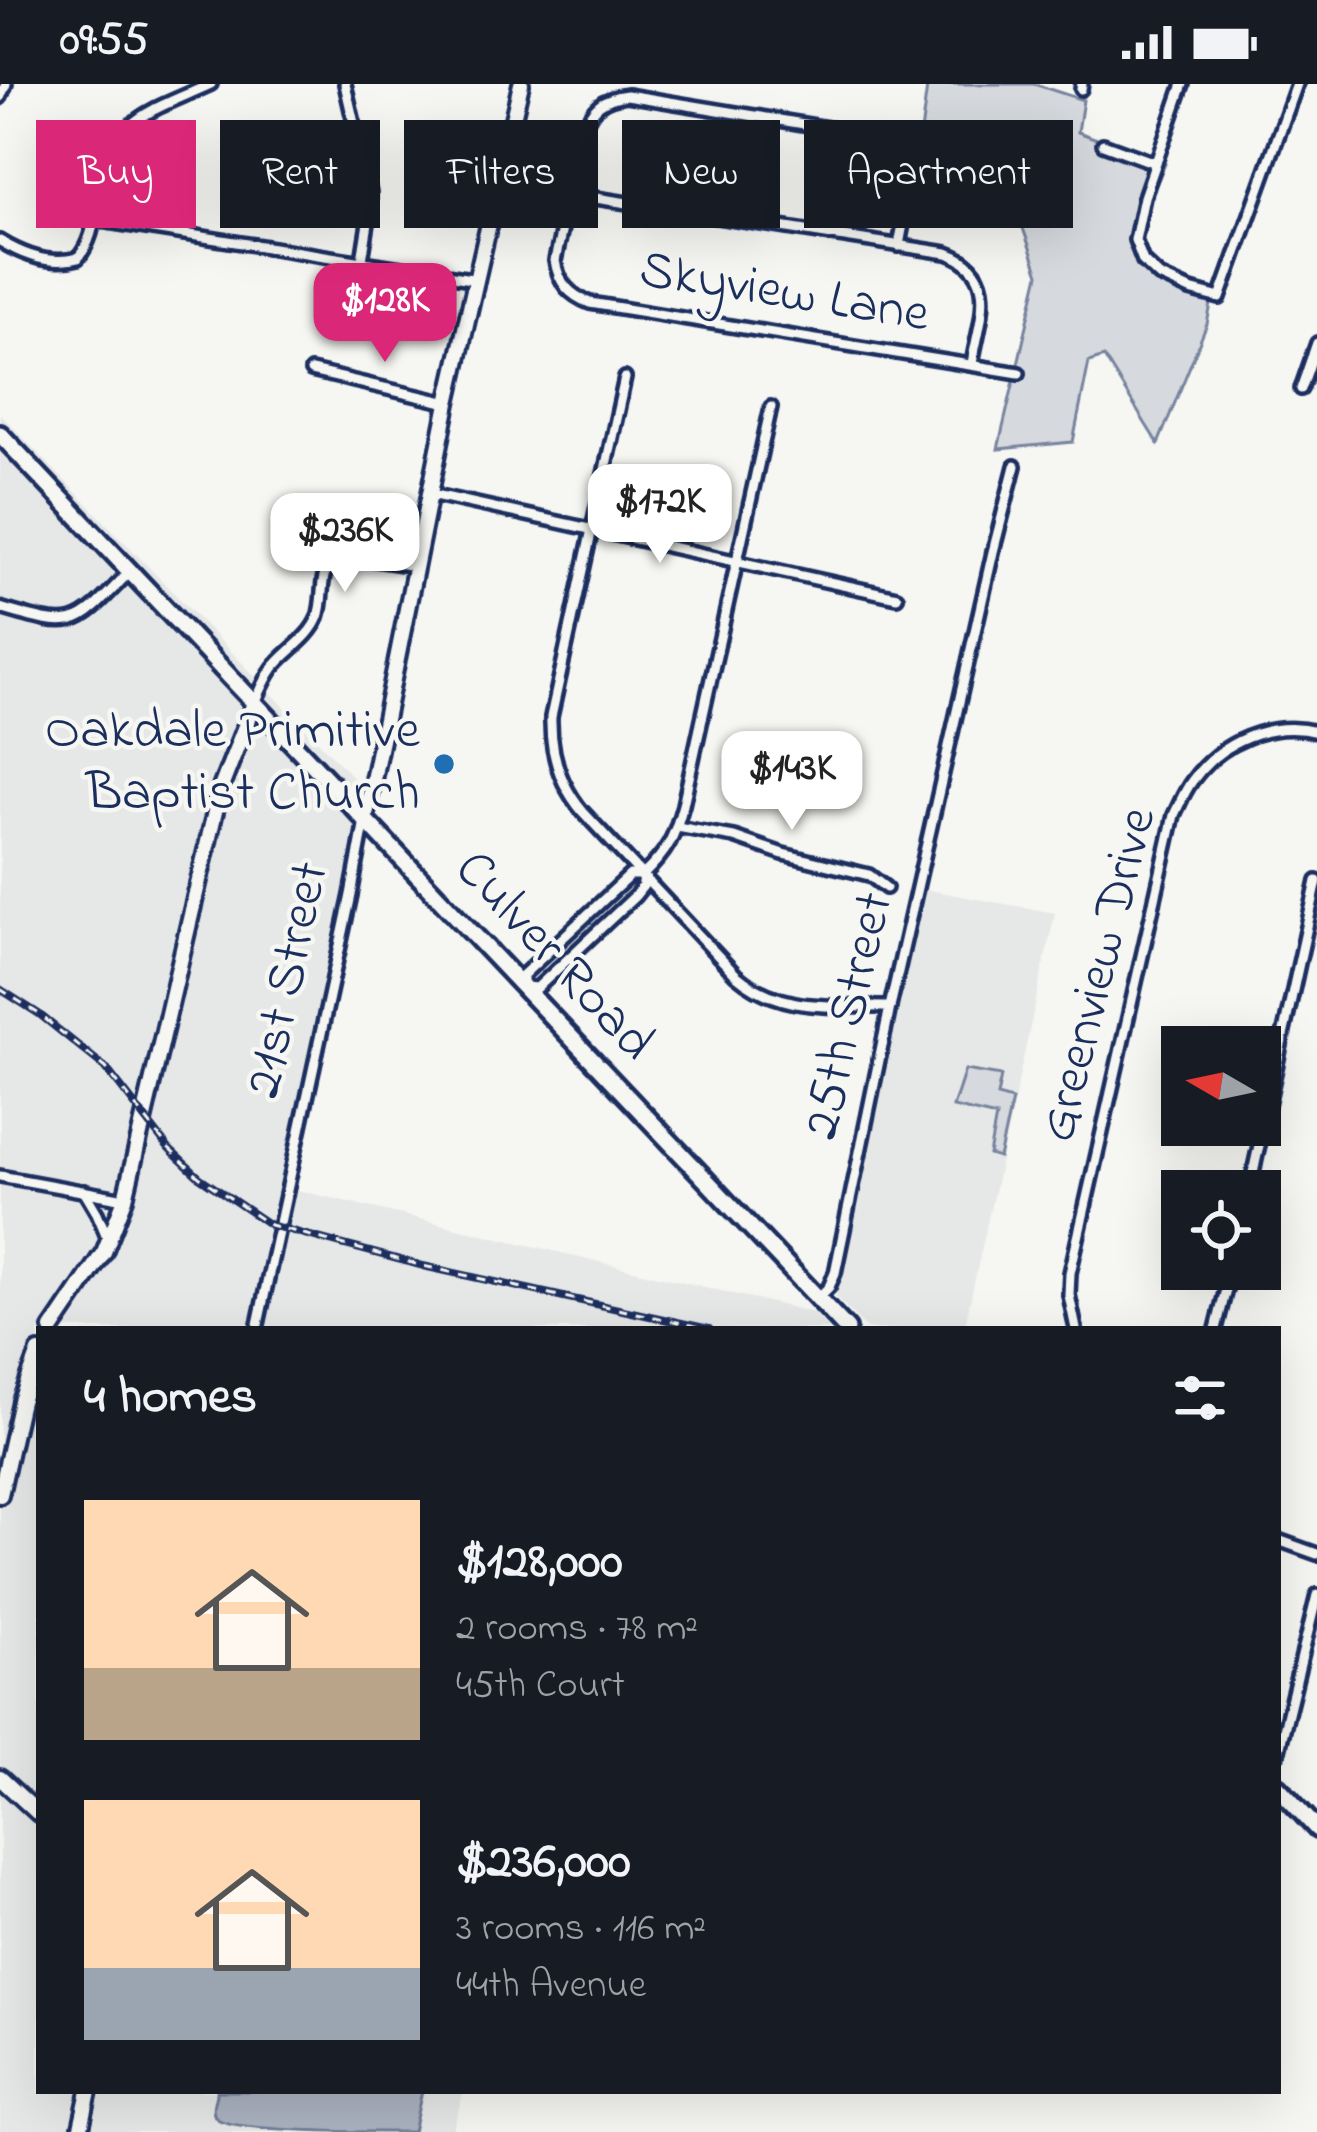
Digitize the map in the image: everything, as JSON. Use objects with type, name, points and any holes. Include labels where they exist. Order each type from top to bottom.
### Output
[{"type":"main road","name":"Culver Road","points":[[0,434],[364,820],[377,843],[523,987],[844,1326]]},
{"type":"main road","points":[[1281,1790],[1317,1829]]},
{"type":"street","points":[[0,98],[6,84]]},
{"type":"street","points":[[139,120],[212,84]]},
{"type":"street","points":[[345,84],[370,193],[362,260]]},
{"type":"street","name":"21st Street","points":[[513,120],[521,84]]},
{"type":"street","points":[[1183,84],[1138,218],[1135,240],[1143,261],[1159,276],[1220,298],[1297,84]]},
{"type":"street","name":"Skyview Lane","points":[[587,120],[596,105],[627,95],[893,142],[909,169],[899,246]]},
{"type":"street","points":[[1103,143],[1155,163]]},
{"type":"street","points":[[598,198],[962,259],[981,279],[984,293],[972,364]]},
{"type":"street","points":[[0,241],[34,257],[67,261],[85,249],[92,228]]},
{"type":"street","points":[[148,228],[478,280]]},
{"type":"street","name":"21st Street","points":[[257,1326],[351,895],[448,403],[490,228]]},
{"type":"street","name":"Skyview Lane","points":[[562,228],[555,261],[562,282],[567,291],[590,303],[1019,374]]},
{"type":"street","points":[[1300,389],[1317,343]]},
{"type":"street","points":[[311,371],[448,403]]},
{"type":"street","points":[[625,378],[551,717],[559,773],[575,803],[736,975],[764,995],[797,1004],[890,1007]]},
{"type":"street","points":[[643,875],[630,875],[524,975],[523,987],[537,988],[635,896],[643,886],[643,875],[669,848],[771,406]]},
{"type":"street","name":"25th Street","points":[[818,1298],[835,1273],[890,1007],[1015,466]]},
{"type":"street","points":[[431,494],[897,597]]},
{"type":"street","points":[[54,1326],[109,1243],[125,1199],[220,790],[254,704],[273,668],[318,617],[329,563],[351,556],[416,566]]},
{"type":"street","points":[[0,608],[51,622],[74,621],[94,608],[130,571]]},
{"type":"street","name":"Greenview Drive","points":[[1075,1326],[1070,1273],[1174,815],[1189,785],[1220,753],[1270,729],[1317,732]]},
{"type":"street","points":[[677,827],[734,837],[869,875],[886,888]]},
{"type":"street","points":[[1254,1170],[1317,881]]},
{"type":"street","points":[[0,1176],[125,1199]]},
{"type":"street","points":[[84,1191],[109,1243]]},
{"type":"street","points":[[1217,1326],[1226,1290]]},
{"type":"street","points":[[0,1495],[21,1401],[36,1360]]},
{"type":"street","points":[[1281,1541],[1317,1554]]},
{"type":"street","points":[[1281,1742],[1317,1594]]},
{"type":"street","points":[[0,1778],[36,1811]]},
{"type":"street","points":[[80,2132],[88,2094]]},
{"type":"shaded area","points":[[912,84],[1034,84],[1083,100],[1078,132],[1165,164],[1144,219],[1143,247],[1160,269],[1214,289],[1207,324],[1158,444],[1104,357],[1089,362],[1073,442],[998,449],[1039,274],[1023,228],[1073,228],[1073,120],[923,120],[927,87]]},
{"type":"shaded area","points":[[0,414],[378,803],[289,1188],[814,1313],[826,1326],[36,1326],[36,2094],[463,2094],[452,2132],[0,2132]]},
{"type":"shaded area","points":[[923,889],[1055,913],[965,1326],[864,1326],[836,1297]]},
{"type":"shaded area","points":[[965,1070],[1001,1076],[997,1096],[1012,1100],[999,1158],[989,1155],[996,1117],[953,1107]]},
{"type":"shaded area","points":[[216,2094],[421,2094],[413,2132],[248,2126],[216,2118]]},
{"type":"railway","points":[[0,989],[106,1068],[169,1149],[199,1177],[270,1225],[423,1266],[695,1326]]},
{"type":"place","name":"Oakdale Primitive Baptist Church","points":[[444,764]]}]
